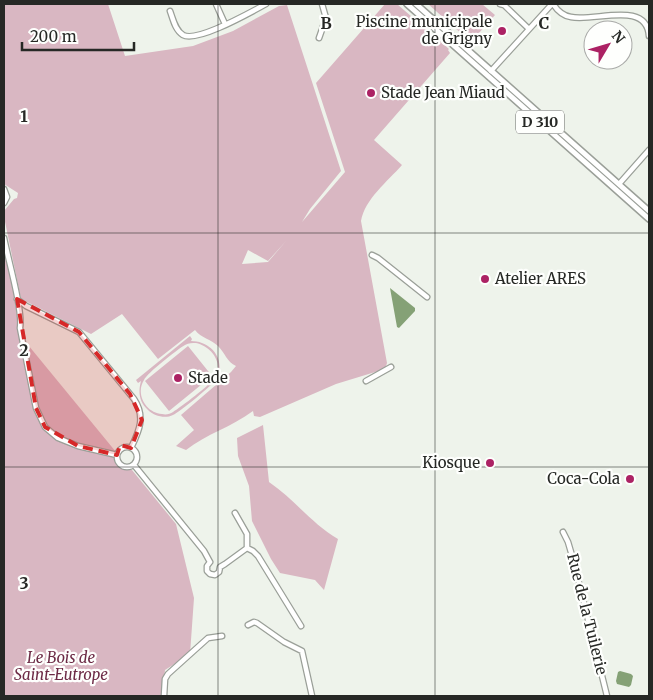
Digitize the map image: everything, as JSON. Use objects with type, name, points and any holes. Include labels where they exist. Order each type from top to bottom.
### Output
[{"type":"main road","name":"D 310","points":[[407,4],[649,219]]},
{"type":"main road","name":"D 310","points":[[416,4],[649,211]]},
{"type":"street","points":[[216,4],[225,24]]},
{"type":"street","points":[[170,11],[178,29],[187,36],[197,36],[266,4]]},
{"type":"street","points":[[318,38],[326,18],[322,4]]},
{"type":"street","points":[[500,4],[504,5],[530,29]]},
{"type":"street","points":[[491,71],[552,4],[562,14],[579,18],[620,10],[630,10],[640,16],[648,25],[649,36]]},
{"type":"street","points":[[619,184],[649,150]]},
{"type":"street","points":[[4,190],[7,197],[4,203]]},
{"type":"street","points":[[4,238],[36,408],[45,427],[58,438],[78,446],[117,455]]},
{"type":"street","points":[[372,255],[427,298]]},
{"type":"street","points":[[17,299],[26,306],[79,332],[134,399],[140,409],[142,420],[139,432],[131,448]]},
{"type":"street","points":[[366,380],[391,367]]},
{"type":"street","points":[[123,448],[131,448],[137,456],[134,465],[127,468],[120,465],[117,455],[123,448]]},
{"type":"street","points":[[134,465],[204,551],[210,562]]},
{"type":"street","points":[[235,513],[247,534],[247,548]]},
{"type":"street","name":"Rue de la Tuilerie","points":[[563,532],[573,559],[607,696]]},
{"type":"street","points":[[210,562],[207,568],[210,574],[217,574],[220,567],[247,548]]},
{"type":"street","points":[[247,548],[258,556],[302,626]]},
{"type":"street","points":[[210,562],[217,563],[220,567]]},
{"type":"street","points":[[248,625],[254,622],[257,623],[284,642],[302,651],[312,696]]},
{"type":"street","points":[[164,696],[165,679],[168,674],[208,638],[222,636]]},
{"type":"highlighted area","points":[[17,299],[79,332],[130,394],[142,420],[131,448],[120,445],[117,455],[78,446],[45,427],[36,408]]},
{"type":"green space","points":[[4,4],[108,4],[125,56],[193,46],[233,31],[279,6],[287,5],[341,171],[310,209],[302,222],[345,172],[316,83],[385,4],[397,4],[449,49],[450,53],[374,140],[402,165],[372,198],[363,213],[361,221],[387,363],[385,369],[336,384],[260,417],[254,416],[253,411],[186,450],[176,446],[194,430],[181,415],[236,366],[228,360],[218,346],[195,330],[158,359],[122,314],[91,334],[21,299],[4,217],[4,211],[17,198],[18,193],[4,184]],"holes":[[[286,241],[268,262],[242,264],[248,250],[268,261]]]},
{"type":"green space","points":[[428,4],[482,4],[495,15],[471,42]]},
{"type":"green space","name":"Le Bois de Saint-Eutrope","points":[[4,246],[15,297],[19,336],[116,452],[115,461],[121,468],[132,470],[176,524],[194,598],[190,654],[165,670],[162,696],[4,696]]},
{"type":"green space","points":[[190,336],[191,341],[210,347],[218,358],[219,371],[215,381],[189,404],[170,416],[156,415],[145,407],[140,397],[141,381],[138,383],[136,380]],"holes":[[[189,343],[201,345],[211,351],[217,361],[218,367],[215,378],[172,413],[163,414],[151,410],[144,402],[141,391],[146,377],[163,361],[185,345]]]},
{"type":"green space","name":"Stade","points":[[188,346],[212,376],[169,411],[145,381]]},
{"type":"green space","points":[[263,425],[269,482],[338,539],[324,590],[315,580],[280,573],[252,521],[249,486],[238,456],[237,438]]},
{"type":"shaded area","points":[[390,288],[415,308],[415,311],[399,328],[397,327]]},
{"type":"shaded area","points":[[618,672],[633,676],[629,687],[617,684]]},
{"type":"place","name":"Piscine municipale de Grigny","points":[[502,31]]},
{"type":"place","name":"Stade Jean Miaud","points":[[371,93]]},
{"type":"place","name":"Atelier ARES","points":[[485,279]]},
{"type":"place","name":"Stade","points":[[178,378]]},
{"type":"place","name":"Kiosque","points":[[490,463]]},
{"type":"place","name":"Coca-Cola","points":[[630,479]]}]
